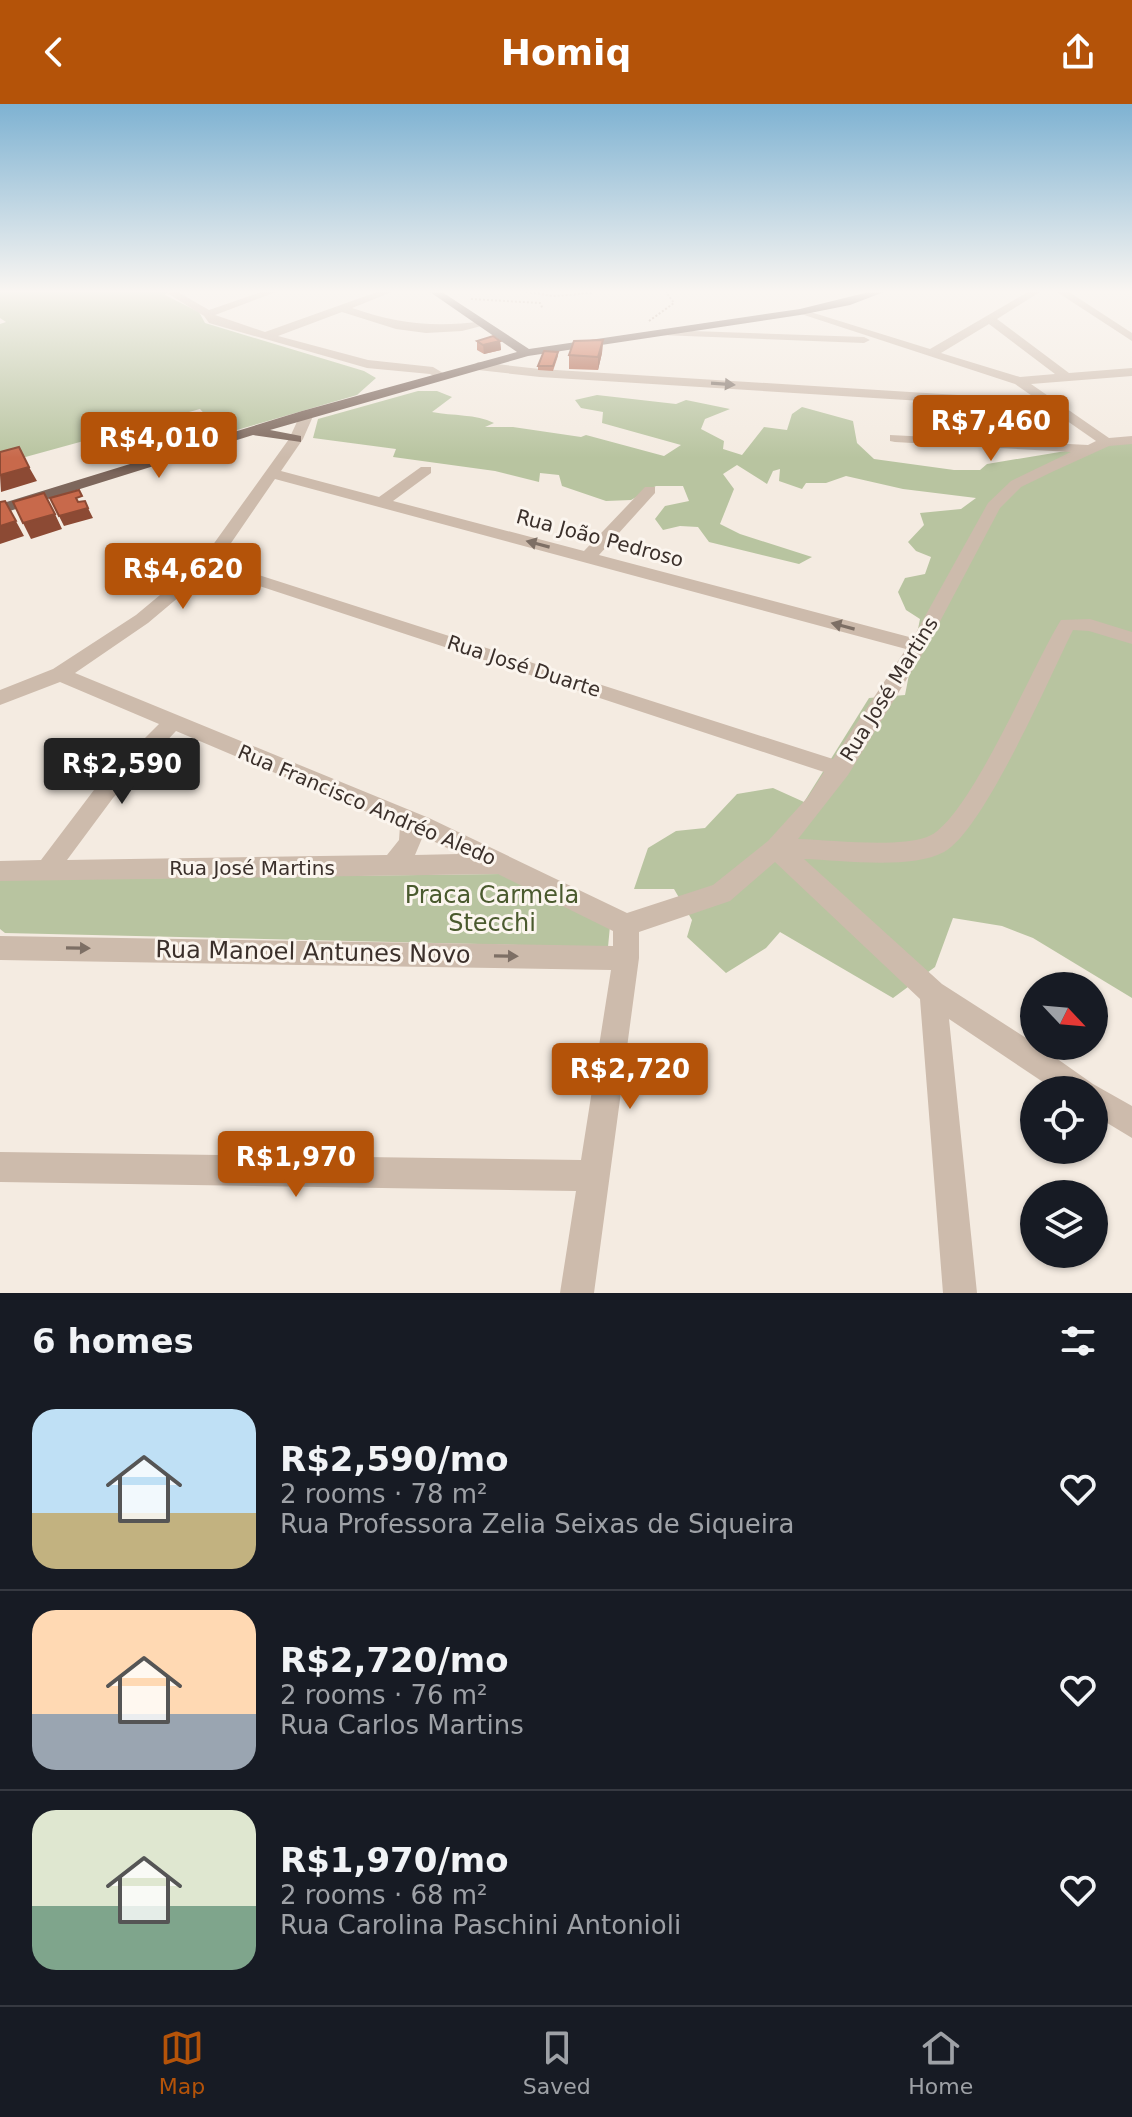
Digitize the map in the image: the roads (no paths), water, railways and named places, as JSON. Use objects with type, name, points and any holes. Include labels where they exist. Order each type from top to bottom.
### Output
[{"type":"main road","points":[[525,347],[533,352]]},
{"type":"main road","points":[[0,509],[307,414],[478,366],[558,347]]},
{"type":"main road","points":[[250,432],[296,439]]},
{"type":"street","points":[[307,347],[367,364],[433,371],[442,376]]},
{"type":"street","points":[[559,374],[566,347]]},
{"type":"street","points":[[908,347],[1019,381],[1054,405],[1097,446]]},
{"type":"street","points":[[930,354],[941,347]]},
{"type":"street","points":[[1027,347],[1065,376]]},
{"type":"street","points":[[532,372],[533,352]]},
{"type":"street","points":[[478,366],[559,374],[1054,405]]},
{"type":"street","points":[[1019,381],[1132,372]]},
{"type":"street","points":[[0,698],[60,674],[142,619],[208,564],[296,439],[307,414]]},
{"type":"street","points":[[895,438],[1097,446]]},
{"type":"street","name":"Rua José Martins","points":[[626,925],[721,893],[776,848],[816,803],[918,646],[993,506],[1016,484],[1097,446],[1132,440]]},
{"type":"street","points":[[382,502],[426,470]]},
{"type":"street","name":"Rua João Pedroso","points":[[271,473],[918,646]]},
{"type":"street","points":[[588,557],[650,490]]},
{"type":"street","name":"Rua José Duarte","points":[[208,564],[840,769]]},
{"type":"street","points":[[776,848],[915,850],[940,845],[977,800],[1067,624],[1090,625],[1132,638]]},
{"type":"street","name":"Rua Francisco Andréo Aledo","points":[[60,674],[411,821],[626,925]]},
{"type":"street","points":[[48,869],[76,823],[112,781],[172,723]]},
{"type":"street","points":[[393,866],[411,842],[411,821]]},
{"type":"street","points":[[776,848],[933,993],[1060,1076]]},
{"type":"street","name":"Rua José Martins","points":[[0,871],[503,864]]},
{"type":"street","points":[[577,1293],[626,958],[626,925]]},
{"type":"street","name":"Rua Manoel Antunes Novo","points":[[0,948],[626,958]]},
{"type":"street","points":[[933,993],[960,1293]]},
{"type":"street","points":[[1108,1107],[1132,1123]]},
{"type":"street","points":[[0,1167],[593,1176]]},
{"type":"park label","name":"Praca Carmela Stecchi","points":[[492,909]]}]
